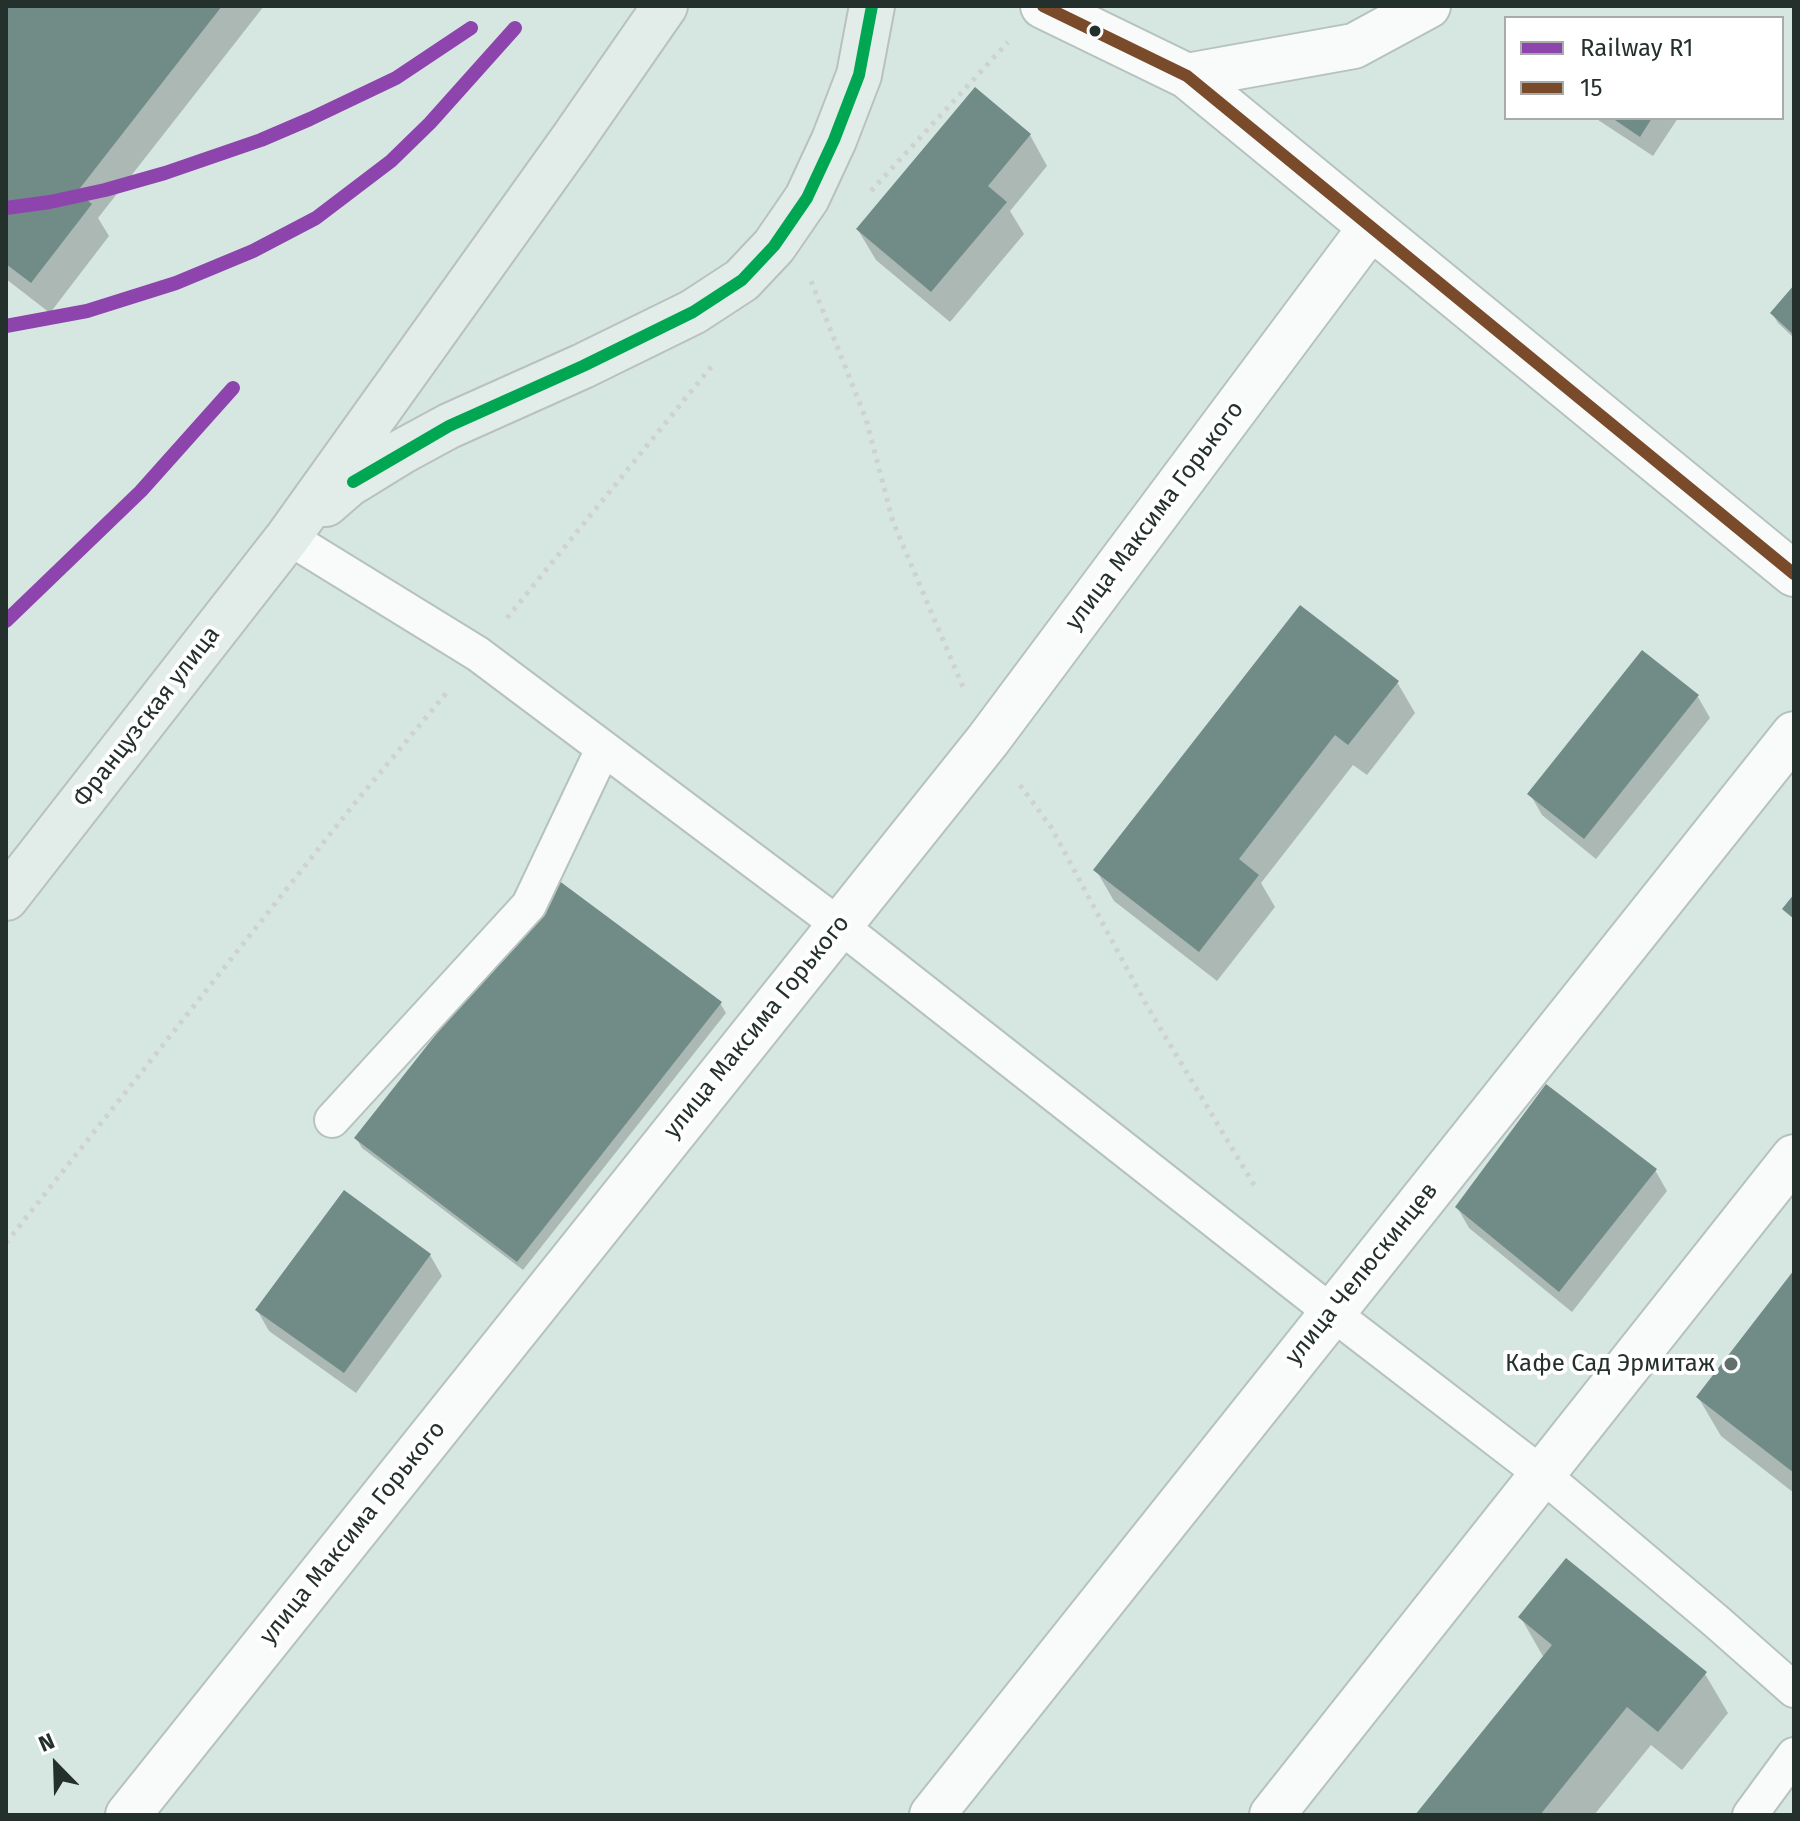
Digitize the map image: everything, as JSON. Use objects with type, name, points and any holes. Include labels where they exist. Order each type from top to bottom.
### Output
[{"type":"main road","points":[[288,537],[665,6]]},
{"type":"main road","points":[[288,537],[349,484],[401,452],[449,426],[693,312],[742,280],[774,246],[807,198],[859,75],[872,6]]},
{"type":"main road","name":"Французская улица","points":[[6,898],[288,537]]},
{"type":"street","points":[[1043,6],[1187,76],[1794,574]]},
{"type":"street","points":[[1187,76],[1354,46],[1428,6]]},
{"type":"street","name":"улица Максима Горького","points":[[128,1815],[988,740],[1371,227]]},
{"type":"street","name":"улица Челюскинцев","points":[[932,1815],[1794,734]]},
{"type":"street","points":[[1272,1815],[1794,1157]]},
{"type":"lane","points":[[288,537],[478,654],[839,925],[1543,1475],[1794,1690]]},
{"type":"lane","points":[[332,1120],[529,905],[603,749]]},
{"type":"lane","points":[[1750,1815],[1794,1755]]},
{"type":"path","points":[[866,196],[1010,40]]},
{"type":"path","points":[[807,273],[866,419],[893,522],[953,667],[988,740],[1051,827],[1147,1006],[1259,1192]]},
{"type":"path","points":[[6,1243],[350,809],[717,359]]},
{"type":"building","points":[[6,6],[222,6],[77,192],[92,204],[31,283],[6,264]]},
{"type":"building","points":[[975,87],[1031,134],[988,186],[1007,202],[931,292],[856,229]]},
{"type":"building","points":[[1615,120],[1651,120],[1640,137]]},
{"type":"building","points":[[1794,285],[1794,335],[1770,313]]},
{"type":"building","points":[[1300,605],[1399,681],[1348,745],[1335,735],[1239,859],[1259,875],[1199,952],[1093,870]]},
{"type":"building","points":[[1642,650],[1699,695],[1584,839],[1527,794]]},
{"type":"building","points":[[558,880],[722,1002],[517,1262],[354,1138]]},
{"type":"building","points":[[1794,894],[1794,919],[1782,909]]},
{"type":"building","points":[[1546,1084],[1657,1169],[1559,1292],[1455,1207]]},
{"type":"building","points":[[344,1190],[431,1254],[344,1373],[255,1310]]},
{"type":"building","points":[[1794,1270],[1794,1473],[1696,1397]]},
{"type":"building","points":[[1566,1558],[1707,1672],[1658,1732],[1627,1707],[1540,1815],[1415,1815],[1552,1645],[1518,1617]]},
{"type":"rail line","name":"R1","points":[[6,208],[105,190],[261,140],[396,78],[471,28]]},
{"type":"rail line","name":"R1","points":[[6,326],[87,311],[176,283],[253,251],[316,218],[391,161],[430,123],[515,28]]},
{"type":"rail line","name":"R1","points":[[6,621],[141,491],[233,388]]},
{"type":"transit line","points":[[353,482],[449,426],[693,312],[742,280],[774,246],[807,198],[859,75],[872,6]]},
{"type":"transit line","name":"15","points":[[1043,6],[1187,76],[1794,574]]},
{"type":"place","name":"Кафе Сад Эрмитаж","points":[[1731,1364]]}]
